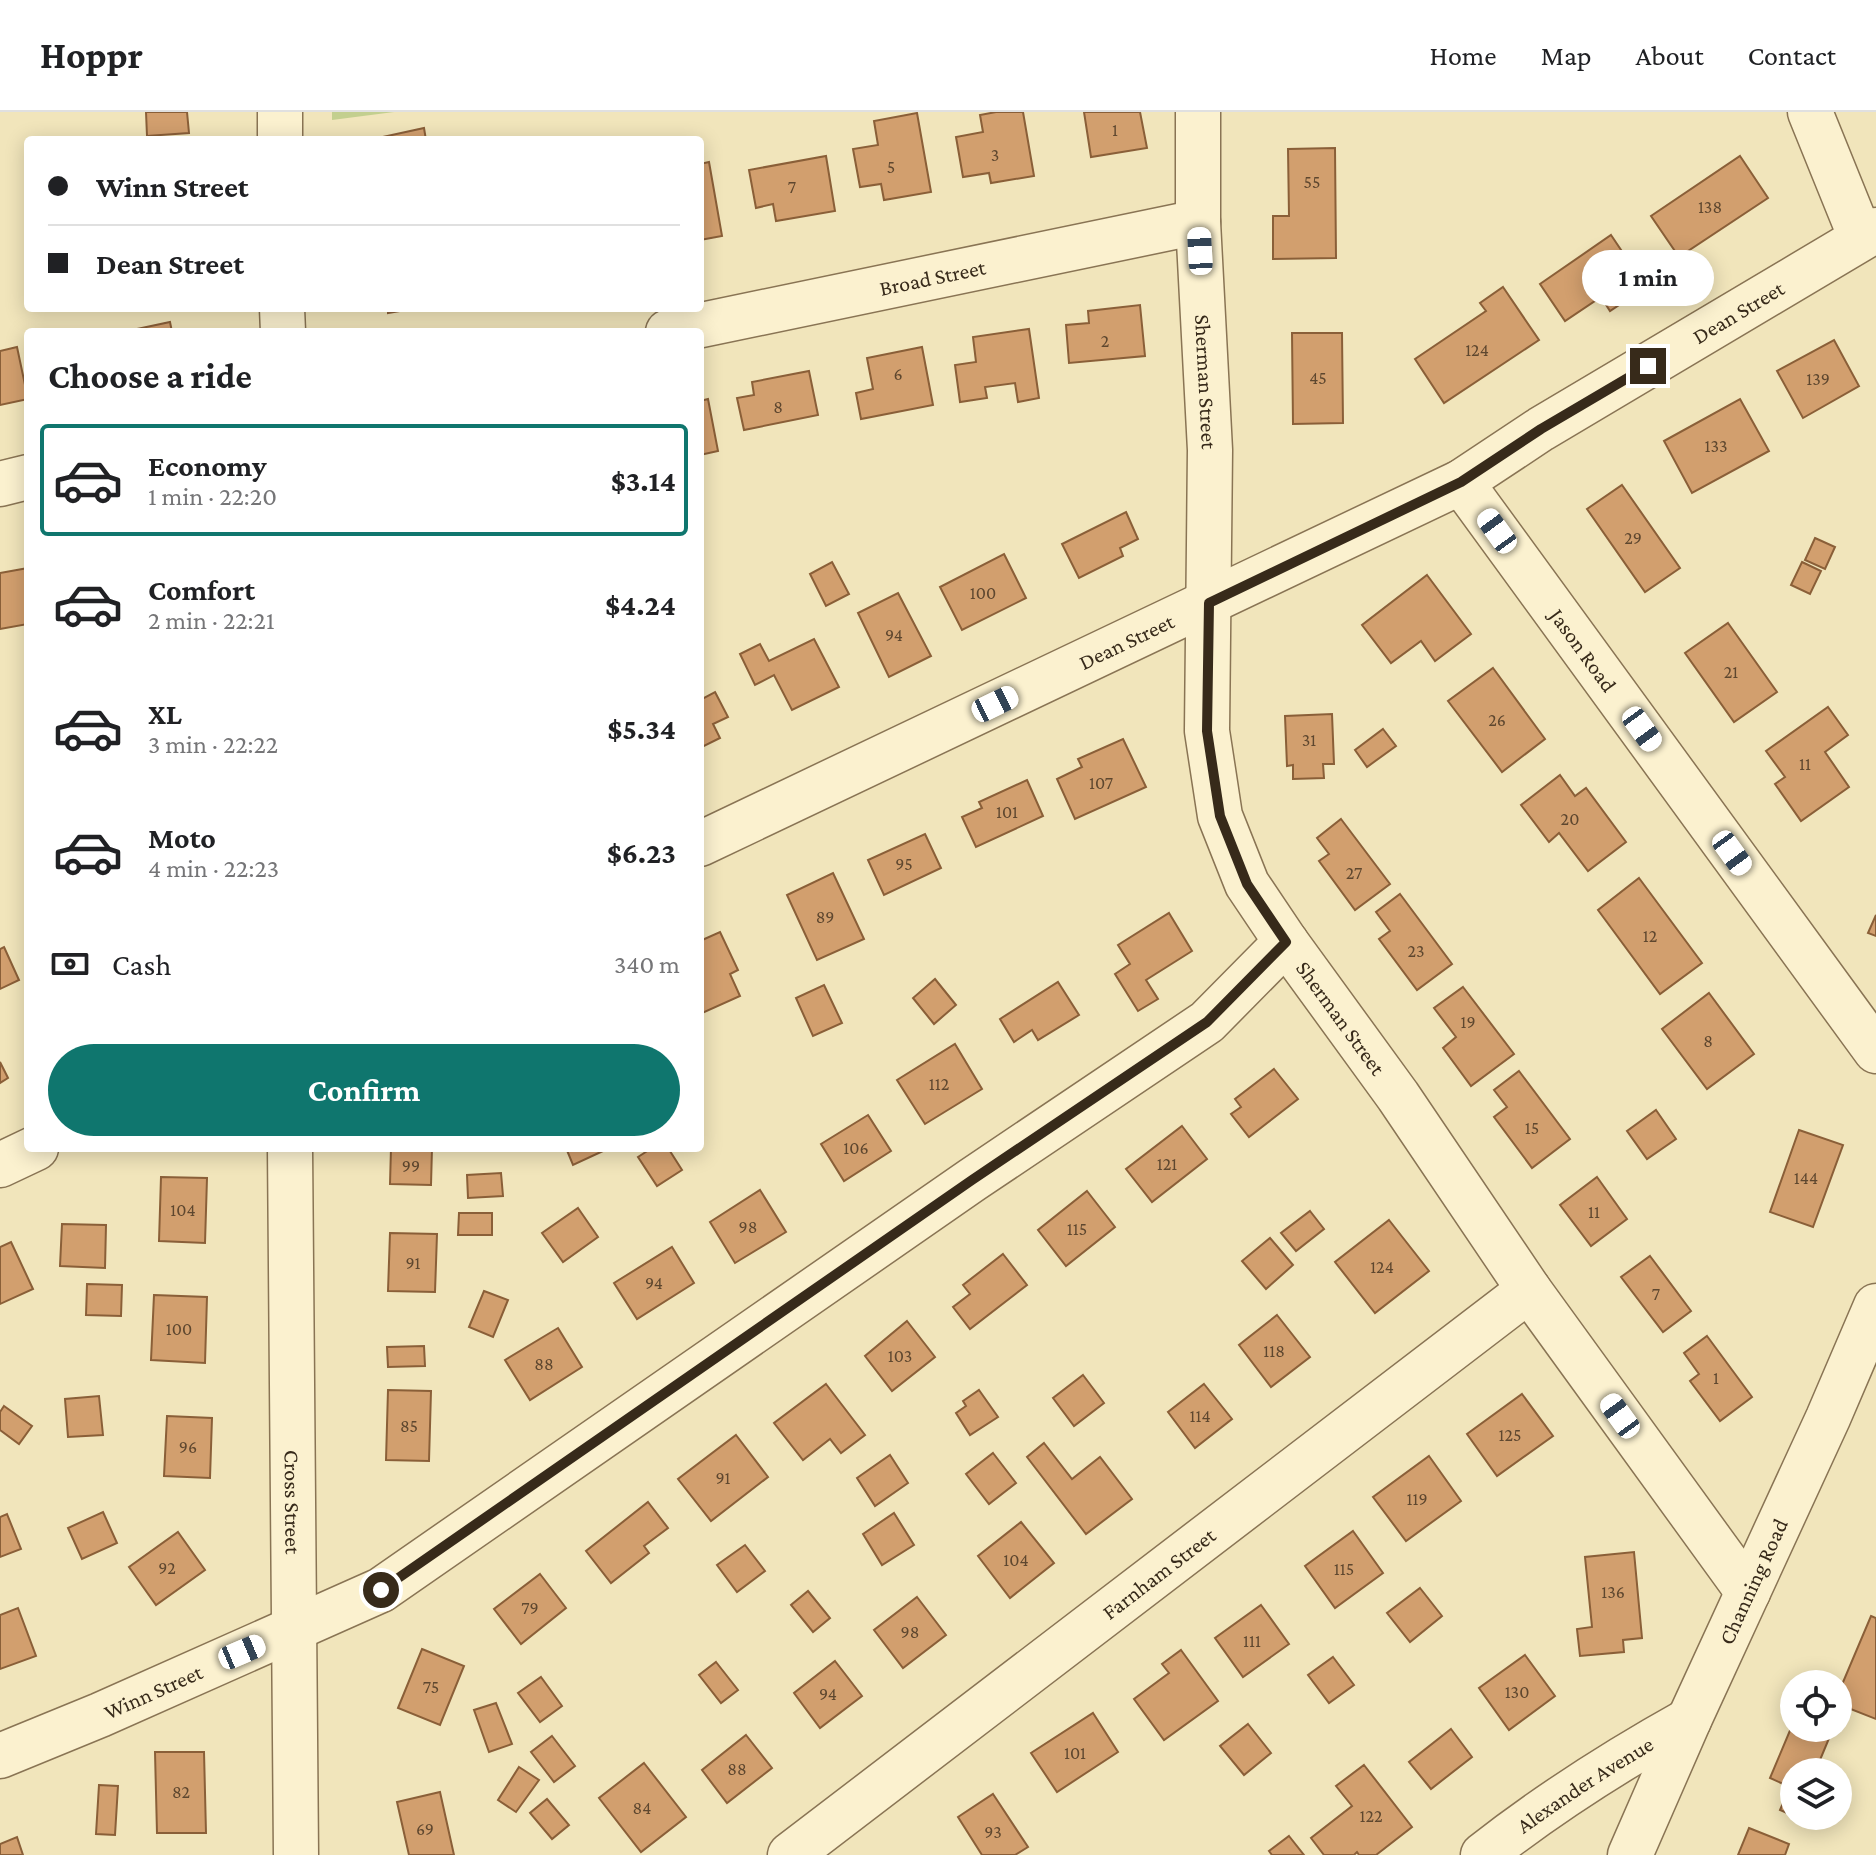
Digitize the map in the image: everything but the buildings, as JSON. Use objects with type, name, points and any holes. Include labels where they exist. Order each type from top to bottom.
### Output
[{"type":"street","points":[[280,112],[280,136]]},
{"type":"street","name":"Sherman Street","points":[[1198,112],[1198,222],[1210,450],[1207,731],[1220,816],[1247,884],[1286,942],[1398,1096],[1529,1290],[1748,1592]]},
{"type":"street","points":[[1810,112],[1868,234]]},
{"type":"street","name":"Broad Street","points":[[687,328],[1198,222]]},
{"type":"street","name":"Dean Street","points":[[704,842],[1461,482],[1541,429],[1868,234]]},
{"type":"street","points":[[0,484],[24,478]]},
{"type":"street","name":"Jason Road","points":[[1461,482],[1876,1051]]},
{"type":"street","name":"Winn Street","points":[[0,1756],[293,1631],[381,1590],[972,1180],[1207,1022],[1286,942]]},
{"type":"street","points":[[0,1165],[28,1152]]},
{"type":"street","name":"Cross Street","points":[[290,1152],[296,1855]]},
{"type":"street","name":"Farnham Street","points":[[790,1855],[1529,1290]]},
{"type":"street","name":"Channing Road","points":[[1630,1855],[1876,1306]]},
{"type":"street","name":"Alexander Avenue","points":[[1483,1855],[1619,1759],[1689,1720]]},
{"type":"green space","points":[[332,112],[394,112],[332,120]]},
{"type":"route","points":[[381,1590],[972,1180],[1207,1022],[1286,942],[1247,884],[1220,816],[1207,731],[1209,603],[1461,482],[1541,429],[1648,366]]}]
